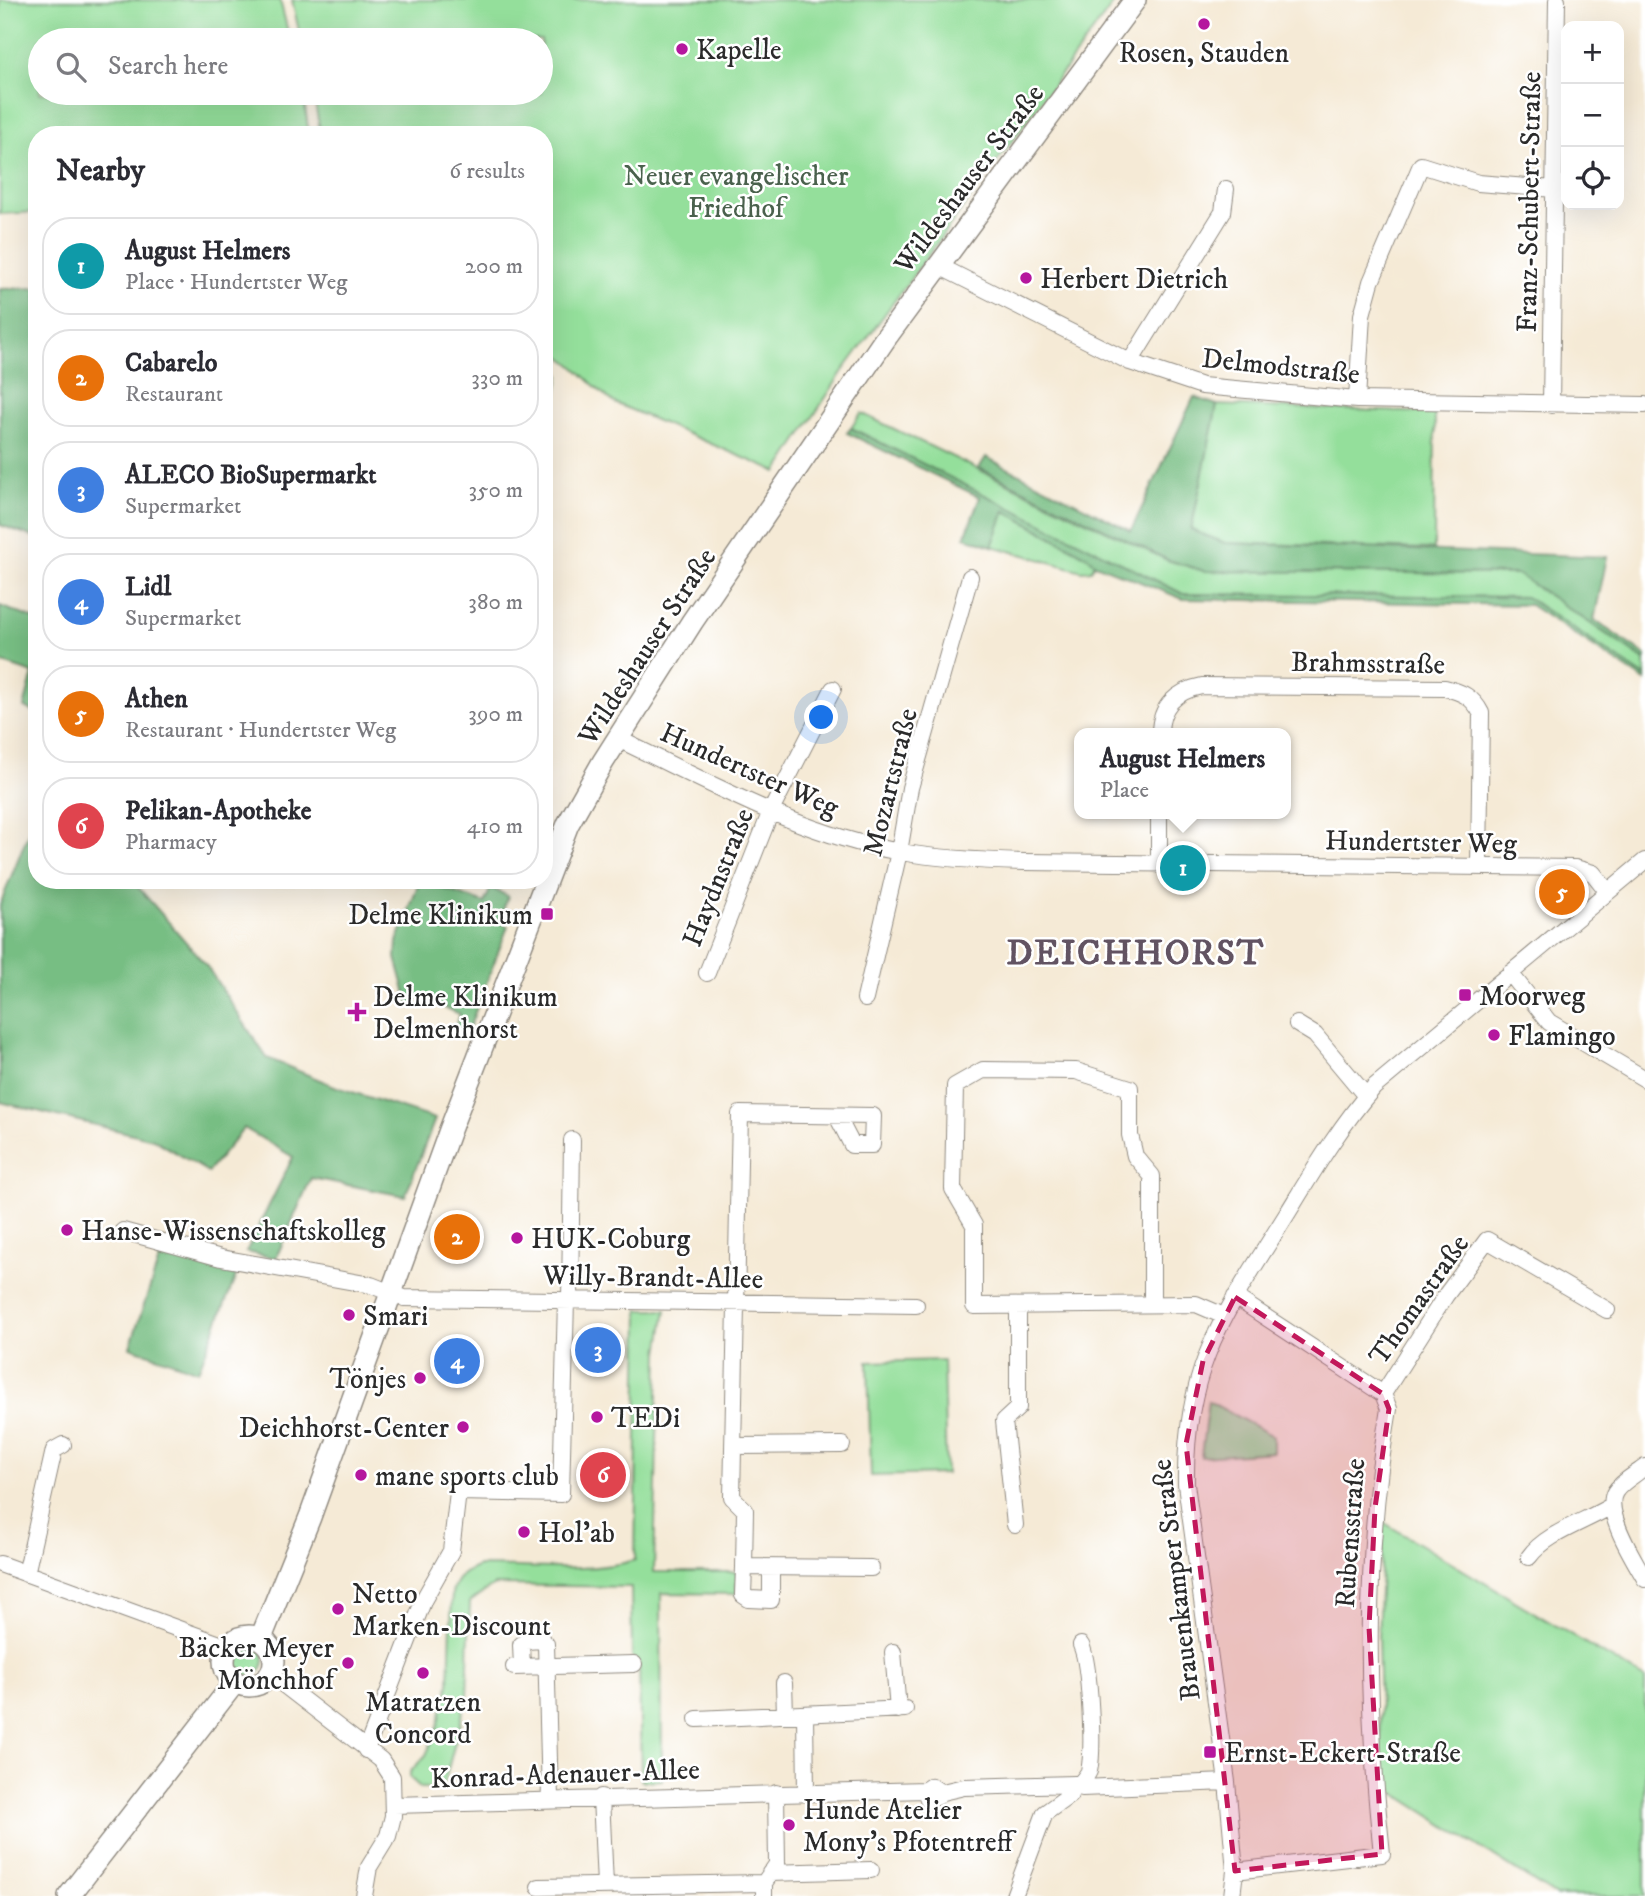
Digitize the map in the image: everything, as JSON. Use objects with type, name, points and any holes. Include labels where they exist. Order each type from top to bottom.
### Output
[{"type":"main road","name":"Wildeshauser Straße","points":[[553,860],[568,824],[692,622],[937,265],[1135,0]]},
{"type":"main road","name":"Wildeshauser Straße","points":[[261,1638],[310,1517],[542,889]]},
{"type":"main road","points":[[249,1636],[261,1638],[274,1654],[271,1675],[257,1685],[248,1686],[235,1682],[225,1666],[228,1647],[237,1639],[249,1636]]},
{"type":"main road","points":[[69,1896],[235,1682]]},
{"type":"street","name":"Franz-Schubert-Straße","points":[[1551,405],[1557,0]]},
{"type":"street","points":[[1357,400],[1362,315],[1371,282],[1421,165],[1433,166],[1478,183],[1555,188]]},
{"type":"street","points":[[1130,362],[1223,212],[1226,189]]},
{"type":"street","name":"Delmodstraße","points":[[937,265],[1130,362],[1202,386],[1357,400],[1645,405]]},
{"type":"street","name":"Mozartstraße","points":[[865,999],[899,852],[910,788],[970,578]]},
{"type":"street","name":"Brahmsstraße","points":[[1160,728],[1160,721],[1169,703],[1179,694],[1202,686],[1445,688],[1460,691],[1476,703],[1481,713],[1479,867]]},
{"type":"street","name":"Haydnstraße","points":[[707,973],[771,811],[833,689]]},
{"type":"street","name":"Hundertster Weg","points":[[618,739],[803,826],[899,852],[971,860],[1159,865],[1576,869],[1593,873],[1608,892]]},
{"type":"street","points":[[1159,819],[1159,865]]},
{"type":"street","name":"Brauenkamper Straße","points":[[1232,1896],[1235,1871],[1227,1782],[1189,1509],[1186,1444],[1191,1403],[1203,1361],[1235,1297],[1345,1121],[1366,1096],[1645,861]]},
{"type":"street","points":[[1510,973],[1549,1021],[1645,1079]]},
{"type":"street","points":[[1297,1024],[1315,1035],[1366,1096]]},
{"type":"street","points":[[1152,1304],[1152,1176],[1135,1156],[1130,1135],[1130,1088],[1076,1071],[982,1070],[955,1086],[953,1189],[974,1225],[974,1306],[1196,1304],[1224,1316]]},
{"type":"street","points":[[771,1568],[771,1600],[749,1599],[743,1595],[745,1510],[732,1497],[740,1114],[837,1116]]},
{"type":"street","points":[[366,1750],[424,1599],[451,1551],[458,1492],[561,1494],[572,1140]]},
{"type":"street","name":"Willy-Brandt-Allee","points":[[122,1231],[221,1258],[371,1285],[404,1298],[916,1305]]},
{"type":"street","name":"Thomastraße","points":[[1383,1394],[1446,1295],[1487,1240],[1607,1310]]},
{"type":"street","points":[[1235,1297],[1383,1394]]},
{"type":"street","points":[[1015,1525],[1004,1421],[1018,1408],[1018,1306]]},
{"type":"street","name":"Rubensstraße","points":[[1235,1871],[1382,1854],[1374,1780],[1369,1627],[1375,1508],[1389,1409],[1383,1394]]},
{"type":"street","points":[[26,1574],[54,1450],[63,1444]]},
{"type":"street","points":[[733,1446],[842,1444]]},
{"type":"street","points":[[1645,1467],[1615,1493],[1611,1507],[1623,1538],[1645,1579]]},
{"type":"street","points":[[1529,1557],[1550,1537],[1580,1525],[1611,1507]]},
{"type":"street","points":[[0,1564],[228,1647]]},
{"type":"street","points":[[744,1567],[871,1568]]},
{"type":"street","points":[[550,1799],[547,1666],[546,1644],[542,1640],[526,1641],[522,1645],[517,1667],[547,1666],[634,1664]]},
{"type":"street","points":[[1014,1896],[1045,1813],[1077,1788],[1088,1772],[1090,1723],[1087,1658],[1081,1645]]},
{"type":"street","points":[[697,1719],[902,1710],[893,1652]]},
{"type":"street","name":"Konrad-Adenauer-Allee","points":[[271,1675],[381,1760],[392,1777],[394,1805],[601,1797],[932,1791],[964,1787],[1077,1788]]},
{"type":"street","points":[[784,1683],[785,1714]]},
{"type":"street","points":[[804,1714],[806,1793]]},
{"type":"street","points":[[1077,1788],[1227,1782]]},
{"type":"street","points":[[766,1884],[777,1864],[776,1793]]},
{"type":"street","points":[[601,1797],[605,1885]]},
{"type":"street","points":[[364,1896],[369,1867],[388,1836],[394,1805]]},
{"type":"street","points":[[539,1887],[766,1884],[871,1870]]},
{"type":"highlighted area","points":[[1235,1297],[1383,1394],[1389,1409],[1375,1508],[1369,1627],[1382,1854],[1235,1871],[1186,1444],[1203,1361]]},
{"type":"green space","points":[[0,0],[280,0],[287,28],[28,28],[28,105],[305,105],[308,126],[28,126],[28,212],[0,214]]},
{"type":"green space","name":"Neuer evangelischer Friedhof","points":[[292,0],[1116,0],[843,371],[777,472],[615,403],[573,365],[553,352],[553,126],[319,126],[315,105],[553,105],[553,28],[298,28]]},
{"type":"green space","points":[[28,288],[28,535],[0,525],[0,289]]},
{"type":"green space","points":[[553,365],[560,375],[553,411]]},
{"type":"green space","points":[[1194,397],[1217,405],[1191,530],[1225,543],[1607,557],[1594,620],[1645,655],[1645,660],[1517,574],[1204,571],[1168,560],[979,468],[986,457],[1131,531]]},
{"type":"green space","points":[[1217,405],[1435,413],[1434,549],[1225,543],[1191,530]]},
{"type":"green space","points":[[861,413],[1167,560],[1204,571],[1517,574],[1645,660],[1645,677],[1525,597],[1183,594],[851,428]]},
{"type":"green space","points":[[851,428],[1183,594],[1526,597],[1645,677],[1645,681],[1530,605],[1183,599],[1095,564],[1087,556],[1005,511],[992,546],[965,537],[980,497],[847,433]]},
{"type":"green space","points":[[1005,511],[1087,556],[1095,564],[1091,570],[1082,571],[992,546]]},
{"type":"green space","points":[[0,606],[28,617],[28,671],[0,662]]},
{"type":"green space","points":[[28,692],[28,709],[24,707]]},
{"type":"green space","points":[[28,834],[28,889],[140,889],[206,965],[267,1058],[337,1087],[435,1119],[405,1196],[311,1178],[276,1258],[246,1252],[293,1157],[244,1128],[208,1172],[153,1139],[0,1102],[0,905]]},
{"type":"green space","points":[[417,889],[445,889],[484,903],[491,889],[508,896],[499,922],[508,926],[466,1036],[454,1031],[460,1014],[417,996],[412,1007],[409,1005],[396,958],[397,942]]},
{"type":"green space","points":[[162,1251],[238,1271],[198,1371],[130,1347]]},
{"type":"green space","points":[[639,1310],[666,1310],[659,1352],[654,1572],[737,1572],[736,1594],[661,1593],[662,1780],[641,1781],[639,1664],[632,1656],[631,1587],[494,1585],[470,1602],[467,1697],[443,1788],[421,1788],[410,1778],[410,1772],[426,1755],[437,1730],[449,1684],[452,1593],[461,1576],[479,1566],[579,1568],[635,1560]]},
{"type":"green space","points":[[943,1360],[946,1474],[871,1476],[868,1362]]},
{"type":"green space","points":[[1208,1401],[1273,1436],[1273,1452],[1201,1457]]},
{"type":"green space","points":[[1383,1522],[1645,1679],[1645,1896],[1556,1896],[1382,1785],[1378,1637]]},
{"type":"green space","points":[[249,1645],[260,1649],[264,1660],[260,1671],[249,1675],[238,1671],[234,1660],[238,1649]]},
{"type":"place","name":"Rosen, Stauden","points":[[1204,24]]},
{"type":"place","name":"Kapelle","points":[[682,49]]},
{"type":"place","name":"Herbert Dietrich","points":[[1026,278]]},
{"type":"place","name":"August Helmers","points":[[1183,868]]},
{"type":"place","name":"Athen","points":[[1562,892]]},
{"type":"place","name":"Delme Klinikum","points":[[547,914]]},
{"type":"place","name":"Moorweg","points":[[1465,995]]},
{"type":"place","name":"Delme Klinikum Delmenhorst","points":[[357,1012]]},
{"type":"place","name":"Flamingo","points":[[1494,1035]]},
{"type":"place","name":"Hanse-Wissenschaftskolleg","points":[[67,1230]]},
{"type":"place","name":"Cabarelo","points":[[457,1237]]},
{"type":"place","name":"HUK-Coburg","points":[[517,1238]]},
{"type":"place","name":"Smari","points":[[349,1315]]},
{"type":"place","name":"ALECO BioSupermarkt","points":[[598,1350]]},
{"type":"place","name":"Lidl","points":[[457,1361]]},
{"type":"place","name":"Tönjes","points":[[420,1378]]},
{"type":"place","name":"TEDi","points":[[597,1417]]},
{"type":"place","name":"Deichhorst-Center","points":[[463,1427]]},
{"type":"place","name":"mane sports club","points":[[361,1475]]},
{"type":"place","name":"Pelikan-Apotheke","points":[[603,1475]]},
{"type":"place","name":"Hol'ab","points":[[524,1532]]},
{"type":"place","name":"Netto Marken-Discount","points":[[338,1609]]},
{"type":"place","name":"Bäcker Meyer Mönchhof","points":[[348,1663]]},
{"type":"place","name":"Matratzen Concord","points":[[423,1673]]},
{"type":"place","name":"Ernst-Eckert-Straße","points":[[1210,1752]]},
{"type":"place","name":"Hunde Atelier Mony's Pfotentreff","points":[[789,1825]]},
{"type":"district","name":"DEICHHORST","points":[[1136,952]]}]
